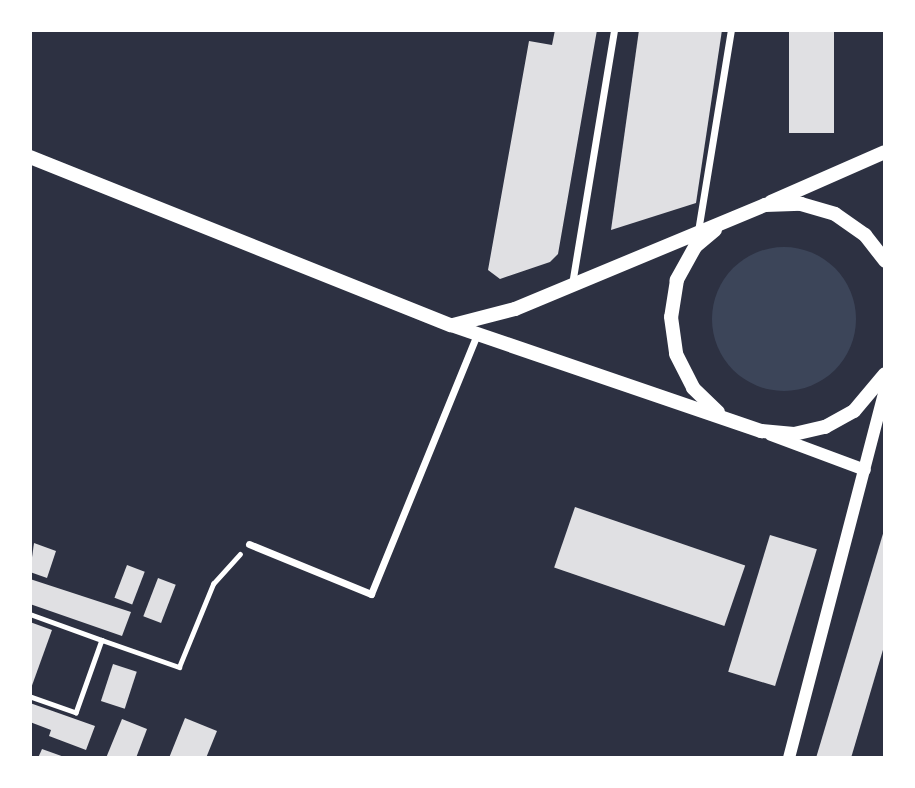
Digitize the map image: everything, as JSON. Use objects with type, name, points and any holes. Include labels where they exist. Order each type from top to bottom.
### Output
[{"type":"main road","points":[[451,325],[515,309],[885,152]]},
{"type":"main road","points":[[30,157],[451,325],[720,414],[761,432],[794,434],[825,427],[854,411],[885,374]]},
{"type":"main road","points":[[765,205],[801,204],[835,214],[865,235],[885,261]]},
{"type":"main road","points":[[720,414],[693,388],[676,354],[671,317],[677,280],[695,247],[723,222]]},
{"type":"street","points":[[572,285],[614,30]]},
{"type":"street","points":[[698,232],[731,30]]},
{"type":"street","points":[[249,544],[371,594],[477,334]]},
{"type":"street","points":[[789,758],[885,390]]},
{"type":"street","points":[[761,432],[865,470]]},
{"type":"path","points":[[30,614],[179,667],[213,584],[249,544]]},
{"type":"path","points":[[30,697],[76,713],[102,640]]},
{"type":"shaded area","points":[[784,247],[811,253],[835,268],[850,292],[856,319],[850,346],[835,370],[811,385],[784,391],[757,385],[733,370],[718,346],[712,319],[718,292],[733,268],[757,253]]},
{"type":"building","points":[[555,30],[597,30],[558,254],[550,262],[500,279],[488,270],[529,41],[552,45]]},
{"type":"building","points":[[639,30],[722,30],[696,203],[611,230]]},
{"type":"building","points":[[789,30],[834,30],[834,133],[789,133]]},
{"type":"building","points":[[575,507],[745,566],[724,626],[554,568]]},
{"type":"building","points":[[885,527],[885,643],[851,758],[816,758]]},
{"type":"building","points":[[770,535],[817,549],[775,686],[728,672]]},
{"type":"building","points":[[34,543],[56,551],[47,578],[30,572]]},
{"type":"building","points":[[127,565],[145,572],[132,604],[114,598]]},
{"type":"building","points":[[158,578],[176,585],[161,623],[143,616]]},
{"type":"building","points":[[30,579],[131,612],[122,636],[30,604]]},
{"type":"building","points":[[30,622],[52,630],[30,691]]},
{"type":"building","points":[[113,664],[137,672],[125,709],[101,701]]},
{"type":"building","points":[[30,703],[95,726],[86,750],[49,736],[51,730],[30,722]]},
{"type":"building","points":[[185,718],[217,731],[206,758],[169,758]]},
{"type":"building","points":[[122,719],[147,729],[136,758],[106,758]]},
{"type":"building","points":[[42,749],[67,758],[38,758]]}]
